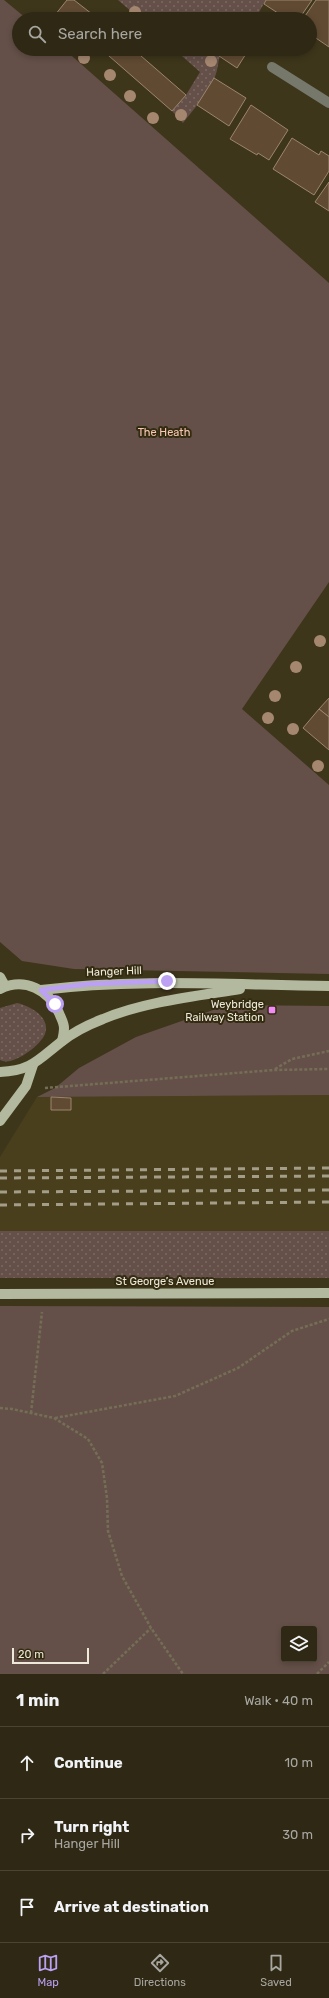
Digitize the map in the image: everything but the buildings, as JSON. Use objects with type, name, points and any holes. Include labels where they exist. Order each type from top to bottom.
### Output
[{"type":"main road","name":"Hanger Hill","points":[[41,990],[88,984],[167,981],[329,986]]},
{"type":"main road","points":[[2,984],[29,985],[41,990],[55,1004],[62,1019],[64,1028],[62,1041]]},
{"type":"main road","name":"Hanger Hill","points":[[33,1065],[62,1041],[103,1019],[149,1006],[260,985]]},
{"type":"main road","points":[[0,1072],[14,1071],[33,1065]]},
{"type":"main road","points":[[0,1120],[26,1086],[33,1065]]},
{"type":"main road","name":"St George’s Avenue","points":[[0,1294],[329,1294]]},
{"type":"street","points":[[272,67],[329,103]]},
{"type":"path","points":[[274,1070],[292,1059],[329,1052]]},
{"type":"path","points":[[43,1088],[274,1070],[329,1069]]},
{"type":"path","points":[[31,1413],[43,1293]]},
{"type":"path","points":[[54,1418],[175,1396],[238,1368],[292,1331],[329,1319]]},
{"type":"path","points":[[0,1408],[54,1418],[88,1439],[102,1463],[107,1498],[108,1531],[122,1576],[151,1628],[183,1674]]},
{"type":"path","points":[[103,1674],[151,1628]]},
{"type":"path","points":[[317,1674],[329,1662]]},
{"type":"shaded area","points":[[329,1095],[329,1278],[0,1278],[0,1157],[37,1097]]},
{"type":"green space","name":"The Heath","points":[[0,0],[4,0],[19,12],[12,12],[12,56],[72,56],[329,283],[329,582],[242,709],[329,785],[329,974],[74,969],[22,961],[0,942]]},
{"type":"green space","points":[[118,0],[266,0],[259,12],[132,12]]},
{"type":"green space","points":[[182,56],[220,56],[216,75],[211,85],[200,102],[183,123],[172,111],[186,95],[200,72]]},
{"type":"green space","points":[[17,1003],[38,1013],[45,1022],[45,1034],[38,1044],[25,1054],[11,1061],[0,1060],[0,1008]]},
{"type":"green space","points":[[238,1005],[329,1006],[329,1095],[37,1097],[55,1088],[79,1068],[136,1037],[216,1009]]},
{"type":"green space","points":[[0,1231],[329,1231],[329,1278],[0,1278]]},
{"type":"green space","points":[[0,1306],[329,1307],[329,1674],[0,1674]]},
{"type":"railway","points":[[0,1171],[329,1168]]},
{"type":"railway","points":[[0,1178],[329,1176]]},
{"type":"railway","points":[[0,1192],[329,1190]]},
{"type":"railway","points":[[0,1205],[329,1202]]},
{"type":"place","name":"Weybridge Railway Station","points":[[272,1010]]},
{"type":"route","points":[[55,1004],[41,990],[88,984],[167,981]]}]
